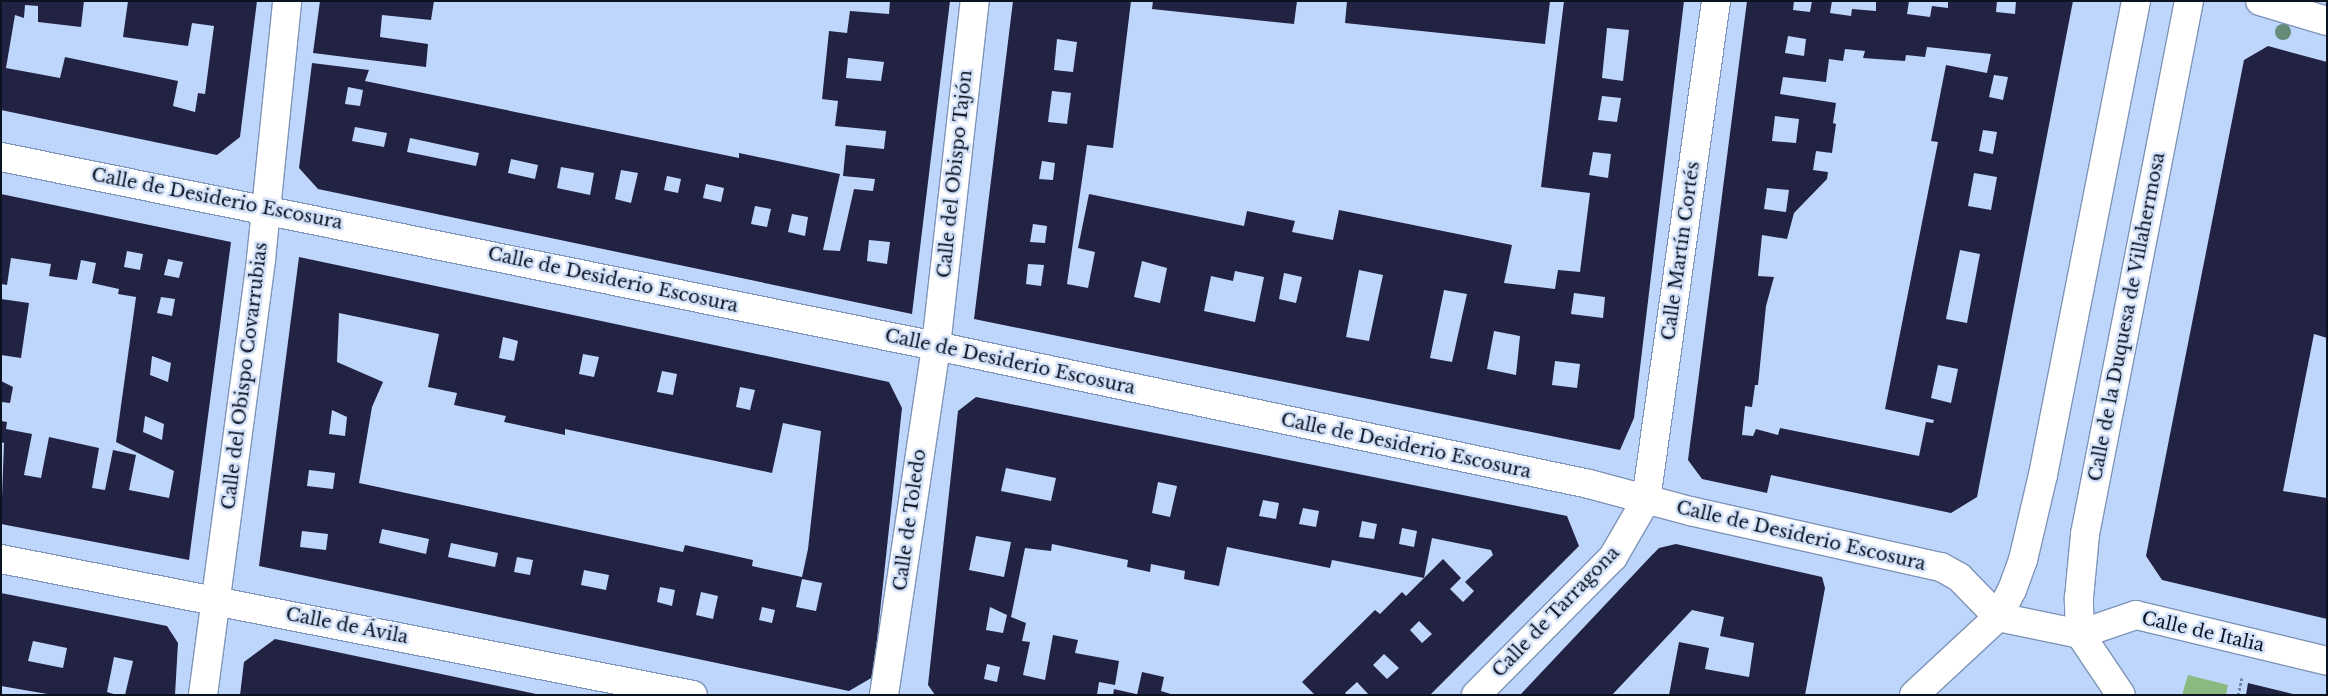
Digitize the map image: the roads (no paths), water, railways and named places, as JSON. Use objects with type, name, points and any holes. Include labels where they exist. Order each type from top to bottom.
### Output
[{"type":"street","name":"Calle del Obispo Covarrubias","points":[[203,695],[266,208],[287,1]]},
{"type":"street","name":"Calle del Obispo Tajón","points":[[936,346],[975,1]]},
{"type":"street","name":"Calle Martín Cortés","points":[[1646,500],[1716,1]]},
{"type":"street","points":[[1914,695],[1998,617],[2012,590],[2023,560],[2040,490],[2136,1]]},
{"type":"street","name":"Calle de la Duquesa de Villahermosa","points":[[2080,634],[2079,598],[2085,534],[2189,1]]},
{"type":"street","points":[[2260,1],[2327,21]]},
{"type":"street","name":"Calle de Desiderio Escosura","points":[[1,157],[266,208],[936,346],[1589,484],[1646,500],[1941,567],[1960,578],[1998,617]]},
{"type":"street","name":"Calle de Toledo","points":[[884,695],[936,346]]},
{"type":"street","name":"Calle de Tarragona","points":[[1476,695],[1613,557],[1646,500]]},
{"type":"street","name":"Calle de Ávila","points":[[1,559],[693,695]]},
{"type":"street","name":"Calle de Italia","points":[[2080,634],[2136,615],[2327,661]]},
{"type":"street","points":[[1998,617],[2080,634],[2121,695]]}]
